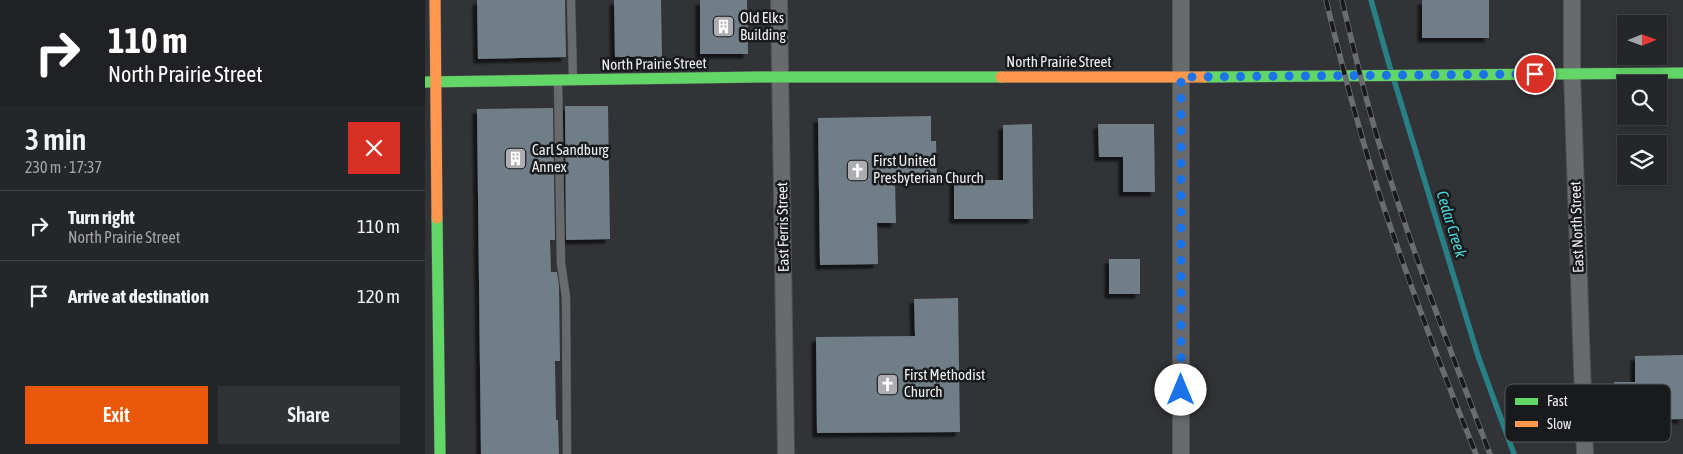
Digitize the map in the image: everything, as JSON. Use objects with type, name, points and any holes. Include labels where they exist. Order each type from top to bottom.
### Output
[{"type":"street","points":[[435,0],[430,82],[440,454]]},
{"type":"street","name":"East Ferris Street","points":[[779,0],[786,454]]},
{"type":"street","points":[[1181,0],[1181,454]]},
{"type":"street","name":"East North Street","points":[[1571,0],[1583,384]]},
{"type":"street","name":"North Prairie Street","points":[[430,82],[781,77],[1181,77],[1683,73]]},
{"type":"lane","points":[[571,0],[573,80]]},
{"type":"lane","points":[[558,80],[561,263],[566,297],[567,454]]},
{"type":"building","points":[[477,0],[565,0],[566,57],[478,59]]},
{"type":"building","points":[[614,0],[661,0],[662,57],[615,57]]},
{"type":"building","name":"Old Elks Building","points":[[700,0],[747,0],[748,54],[700,54]]},
{"type":"building","points":[[1422,0],[1489,0],[1489,38],[1422,38]]},
{"type":"building","points":[[565,106],[608,106],[610,239],[566,240]]},
{"type":"building","points":[[553,108],[555,240],[550,240],[551,272],[557,272],[559,285],[560,361],[555,361],[556,420],[558,420],[559,454],[481,454],[477,109]]},
{"type":"building","name":"First United Presbyterian Church","points":[[931,116],[931,141],[936,141],[937,179],[895,180],[896,223],[877,223],[878,264],[820,265],[818,118]]},
{"type":"building","points":[[1032,124],[1033,219],[954,219],[954,180],[1003,180],[1003,125]]},
{"type":"building","points":[[1098,124],[1154,124],[1155,192],[1123,192],[1123,157],[1099,157]]},
{"type":"building","points":[[1109,259],[1140,259],[1140,294],[1109,294]]},
{"type":"building","name":"First Methodist Church","points":[[958,298],[960,432],[817,433],[816,337],[915,336],[914,299]]},
{"type":"building","points":[[1683,355],[1683,419],[1671,419],[1671,384],[1614,384],[1614,382],[1635,382],[1635,356]]},
{"type":"waterway","name":"Cedar Creek","points":[[1371,0],[1391,71]]},
{"type":"waterway","name":"Cedar Creek","points":[[1394,80],[1478,356],[1505,430]]},
{"type":"waterway","name":"Cedar Creek","points":[[1510,442],[1514,454]]},
{"type":"railway","points":[[1326,0],[1353,105],[1384,208],[1428,332],[1476,454]]},
{"type":"railway","points":[[1342,0],[1368,105],[1390,180],[1431,298],[1490,454]]},
{"type":"traffic: fast","points":[[1204,77],[1683,73]]},
{"type":"traffic: fast","points":[[425,82],[758,77],[1001,77]]},
{"type":"traffic: fast","points":[[437,218],[440,454]]},
{"type":"traffic: slow","points":[[435,0],[437,218]]},
{"type":"traffic: slow","points":[[1001,77],[1204,77]]},
{"type":"place","name":"Old Elks Building","points":[[724,27]]},
{"type":"place","name":"Carl Sandburg Annex","points":[[516,159]]},
{"type":"place","name":"First United Presbyterian Church","points":[[857,170]]},
{"type":"place","name":"First Methodist Church","points":[[888,384]]},
{"type":"route","points":[[1181,390],[1181,77],[1535,74]]}]
